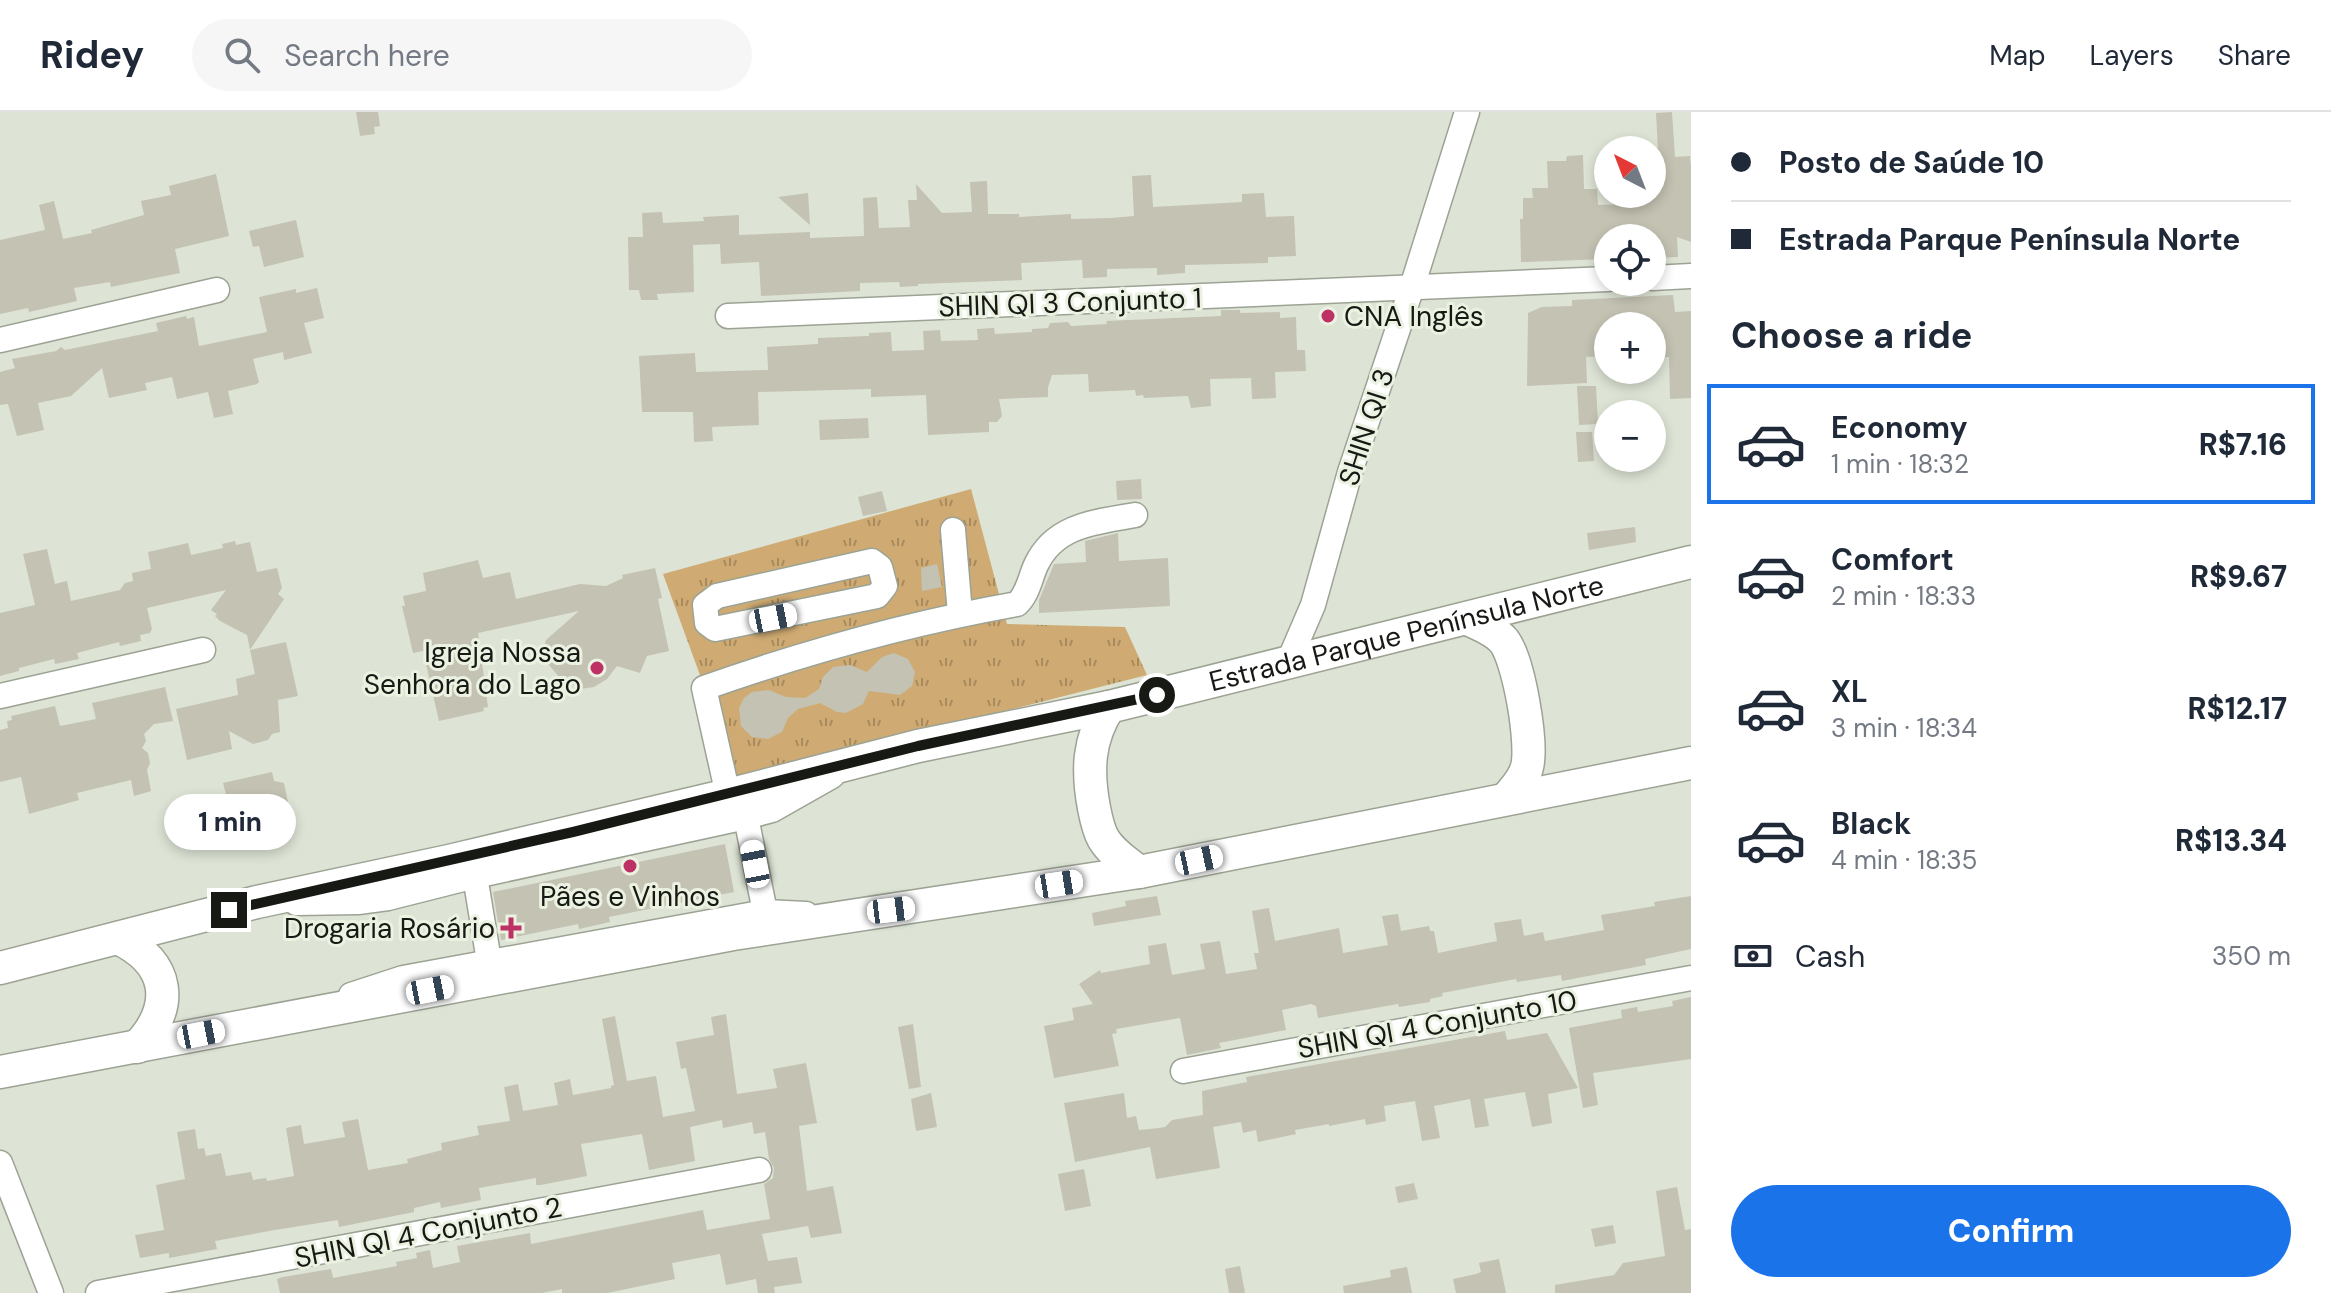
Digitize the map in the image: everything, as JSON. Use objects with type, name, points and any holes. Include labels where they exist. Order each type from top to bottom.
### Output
[{"type":"main road","name":"Estrada Parque Península Norte","points":[[0,968],[257,902],[449,861],[737,806],[859,762],[918,746],[1109,707],[1691,562]]},
{"type":"main road","points":[[1468,619],[1496,633],[1503,640],[1521,692],[1528,760],[1522,781],[1507,798]]},
{"type":"main road","points":[[1109,707],[1095,731],[1090,751],[1089,778],[1093,803],[1102,836],[1122,859],[1139,872]]},
{"type":"main road","points":[[0,1072],[717,937],[1139,872],[1691,763]]},
{"type":"main road","points":[[118,938],[139,948],[154,965],[162,986],[162,1009],[153,1030],[137,1047]]},
{"type":"street","name":"SHIN QI 3","points":[[1288,663],[1313,605],[1350,472],[1467,112]]},
{"type":"street","points":[[1666,277],[1691,276]]},
{"type":"street","name":"SHIN QI 3 Conjunto 1","points":[[728,316],[1594,280]]},
{"type":"street","points":[[0,340],[217,290]]},
{"type":"street","points":[[765,912],[704,688],[816,651],[960,614],[1017,604],[1024,597],[1038,560],[1054,541],[1077,526],[1135,515]]},
{"type":"street","points":[[953,530],[960,614]]},
{"type":"street","points":[[872,561],[880,567],[885,586],[877,596],[802,612],[715,629],[707,623],[705,605],[717,596],[872,561]]},
{"type":"street","points":[[1313,605],[1320,629],[1333,652]]},
{"type":"street","points":[[802,612],[816,651]]},
{"type":"street","points":[[0,696],[203,650]]},
{"type":"street","points":[[257,902],[358,902],[388,898],[737,806]]},
{"type":"street","points":[[475,876],[489,961]]},
{"type":"street","points":[[309,1012],[384,983],[489,961],[765,912],[857,914]]},
{"type":"street","name":"SHIN QI 4 Conjunto 10","points":[[1183,1071],[1691,978]]},
{"type":"street","points":[[0,1163],[51,1293]]},
{"type":"street","name":"SHIN QI 4 Conjunto 2","points":[[98,1293],[759,1170]]},
{"type":"green space","points":[[971,489],[1007,624],[1125,627],[1147,675],[738,779],[663,574]]},
{"type":"building","points":[[356,112],[378,112],[380,126],[374,127],[375,134],[360,136]]},
{"type":"building","points":[[1672,112],[1675,157],[1690,156],[1691,242],[1677,237],[1678,257],[1666,258],[1666,224],[1594,224],[1594,259],[1521,262],[1523,198],[1533,198],[1532,188],[1548,188],[1547,161],[1566,161],[1567,156],[1583,155],[1584,189],[1594,189],[1594,208],[1666,208],[1666,136],[1657,136],[1656,113]]},
{"type":"building","points":[[216,174],[229,236],[175,249],[180,273],[111,287],[110,282],[74,288],[77,301],[29,312],[28,308],[0,314],[0,240],[45,230],[39,205],[54,201],[63,239],[92,233],[91,230],[144,215],[141,201],[171,195],[169,186]]},
{"type":"building","points":[[1151,175],[1153,207],[1242,202],[1242,194],[1264,193],[1266,217],[1294,216],[1296,256],[1268,257],[1268,263],[1185,265],[1185,273],[1157,275],[1157,268],[1107,269],[1107,277],[1083,278],[1082,260],[1021,263],[1022,280],[900,287],[899,282],[860,283],[860,291],[761,296],[759,262],[721,264],[720,244],[693,245],[694,292],[657,294],[658,300],[641,300],[639,290],[629,290],[628,237],[643,237],[642,213],[662,212],[663,223],[739,215],[739,235],[810,232],[810,238],[864,236],[863,198],[877,197],[879,228],[910,227],[908,200],[917,200],[916,184],[942,213],[972,212],[970,182],[987,181],[988,214],[1019,214],[1019,217],[1071,214],[1071,219],[1111,218],[1134,216],[1132,176]]},
{"type":"building","points":[[808,193],[810,225],[778,197]]},
{"type":"building","points":[[296,220],[304,257],[264,267],[259,246],[253,247],[249,231]]},
{"type":"building","points":[[317,288],[324,318],[304,323],[312,353],[284,360],[283,352],[253,359],[259,382],[228,391],[233,414],[214,418],[208,392],[177,399],[172,377],[145,383],[147,390],[109,398],[102,368],[71,396],[38,403],[44,430],[17,436],[8,404],[0,405],[0,372],[15,368],[12,359],[56,351],[61,347],[65,350],[158,331],[156,323],[186,316],[187,319],[194,317],[199,346],[267,332],[259,297]]},
{"type":"building","points":[[1673,295],[1675,312],[1691,311],[1691,398],[1670,399],[1666,312],[1594,312],[1594,357],[1586,357],[1587,383],[1527,386],[1528,313],[1542,307],[1572,306],[1572,300]]},
{"type":"building","points":[[1221,310],[1280,312],[1280,318],[1296,317],[1297,350],[1305,350],[1306,371],[1275,372],[1276,398],[1252,399],[1251,378],[1210,379],[1211,406],[1191,408],[1188,396],[1144,398],[1143,395],[1136,396],[1135,390],[1089,392],[1088,374],[1052,375],[1048,397],[999,399],[1002,416],[997,422],[989,422],[989,432],[928,435],[926,395],[871,397],[871,389],[758,392],[759,425],[712,427],[713,441],[694,442],[693,412],[642,412],[639,356],[695,353],[696,372],[768,370],[767,347],[818,344],[818,338],[891,332],[892,351],[924,350],[923,331],[940,330],[941,341],[978,340],[977,329],[994,328],[995,334],[1032,332],[1032,329],[1048,328],[1050,323],[1068,322],[1071,326],[1107,324],[1106,321],[1221,316]]},
{"type":"building","points":[[1577,386],[1596,386],[1594,424],[1579,425]]},
{"type":"building","points":[[868,418],[869,438],[820,440],[819,420]]},
{"type":"building","points":[[1576,432],[1592,432],[1594,461],[1578,462]]},
{"type":"building","points":[[1141,479],[1142,499],[1117,500],[1116,481]]},
{"type":"building","points":[[882,491],[887,511],[863,516],[858,497]]},
{"type":"building","points":[[1635,527],[1636,542],[1589,550],[1587,533]]},
{"type":"building","points":[[1118,533],[1119,561],[1168,558],[1170,606],[1039,613],[1039,600],[1054,564],[1086,562],[1085,541]]},
{"type":"building","points":[[235,541],[236,545],[250,542],[257,572],[277,568],[282,588],[278,594],[284,599],[250,650],[247,635],[220,621],[211,610],[226,590],[147,608],[152,629],[150,633],[140,635],[141,641],[120,646],[119,642],[77,653],[79,659],[55,664],[54,659],[0,676],[0,613],[35,605],[23,554],[47,549],[55,584],[67,581],[71,601],[120,590],[125,583],[133,581],[132,573],[151,569],[148,552],[188,543],[191,555],[223,548],[222,544]]},
{"type":"building","points":[[478,560],[483,578],[510,572],[516,599],[580,584],[606,586],[623,578],[622,575],[655,568],[669,651],[647,656],[640,673],[617,666],[607,679],[594,687],[580,689],[563,682],[545,660],[547,656],[543,651],[546,640],[579,611],[478,633],[488,707],[483,708],[484,711],[439,721],[423,651],[413,653],[402,606],[405,606],[403,596],[426,591],[423,573]]},
{"type":"building","points":[[937,564],[942,587],[922,591],[921,568]]},
{"type":"building","points":[[286,642],[298,696],[278,700],[280,732],[272,734],[268,740],[253,744],[229,731],[232,749],[187,760],[176,709],[238,695],[236,679],[255,674],[250,650]]},
{"type":"building","points":[[894,653],[908,659],[915,672],[912,686],[900,695],[869,691],[863,704],[846,713],[820,703],[798,709],[788,718],[782,732],[768,739],[752,737],[741,726],[739,708],[744,698],[752,692],[769,690],[786,697],[805,698],[819,689],[823,677],[833,667],[850,665],[867,672],[882,657]]},
{"type":"building","points":[[165,687],[173,721],[154,724],[144,734],[146,741],[142,748],[148,753],[151,791],[134,796],[131,780],[77,793],[79,800],[29,814],[21,777],[0,782],[0,730],[8,728],[7,721],[12,720],[11,716],[55,706],[60,726],[96,719],[92,703]]},
{"type":"building","points":[[272,772],[274,781],[284,783],[288,802],[261,809],[259,799],[229,806],[223,783]]},
{"type":"building","points":[[725,844],[734,892],[609,917],[610,922],[579,929],[578,924],[501,940],[493,892]]},
{"type":"building","points":[[1157,896],[1161,915],[1094,926],[1092,913],[1126,906],[1125,901]]},
{"type":"building","points":[[1691,896],[1691,949],[1645,959],[1646,965],[1562,981],[1561,975],[1517,982],[1516,979],[1442,993],[1443,996],[1430,999],[1430,1002],[1399,1007],[1398,1004],[1318,1018],[1316,1006],[1311,1004],[1282,1010],[1286,1030],[1219,1043],[1221,1048],[1187,1055],[1180,1018],[1116,1029],[1117,1033],[1112,1034],[1119,1066],[1054,1078],[1044,1026],[1074,1020],[1072,1008],[1093,1004],[1079,984],[1100,970],[1101,973],[1150,964],[1148,946],[1166,943],[1172,975],[1205,969],[1200,944],[1220,941],[1226,974],[1257,969],[1254,953],[1259,953],[1252,911],[1269,908],[1275,941],[1339,928],[1343,953],[1388,945],[1382,916],[1398,914],[1401,931],[1429,926],[1430,931],[1434,931],[1438,953],[1497,941],[1494,923],[1521,919],[1524,936],[1543,932],[1545,941],[1604,930],[1601,915]]},
{"type":"building","points":[[1691,997],[1691,1059],[1593,1073],[1598,1105],[1583,1108],[1569,1028],[1622,1018],[1621,1010],[1637,1007],[1638,1012],[1673,1006],[1672,1001]]},
{"type":"building","points":[[726,1014],[737,1094],[777,1088],[773,1069],[806,1063],[817,1123],[799,1126],[807,1191],[833,1186],[842,1233],[811,1238],[808,1226],[762,1234],[768,1261],[797,1257],[802,1283],[774,1287],[775,1293],[758,1293],[756,1279],[726,1285],[720,1254],[672,1263],[675,1279],[607,1293],[562,1293],[562,1289],[542,1293],[280,1293],[277,1279],[283,1277],[331,1269],[333,1278],[397,1266],[396,1262],[417,1258],[416,1253],[430,1250],[433,1268],[460,1262],[457,1246],[530,1233],[531,1244],[703,1210],[707,1230],[770,1219],[764,1184],[773,1178],[774,1168],[769,1159],[765,1132],[754,1134],[752,1122],[723,1128],[722,1120],[690,1127],[695,1161],[649,1170],[642,1134],[581,1144],[587,1176],[541,1185],[536,1185],[536,1178],[479,1188],[481,1200],[441,1208],[440,1202],[414,1208],[414,1212],[339,1227],[338,1220],[275,1230],[215,1241],[217,1249],[169,1258],[169,1253],[140,1258],[135,1235],[164,1230],[156,1185],[185,1179],[177,1132],[195,1129],[198,1149],[204,1148],[206,1156],[221,1153],[226,1176],[251,1172],[253,1180],[294,1176],[286,1128],[301,1125],[304,1144],[345,1137],[342,1122],[358,1119],[368,1170],[408,1163],[407,1159],[442,1150],[441,1143],[479,1135],[477,1126],[510,1121],[504,1087],[518,1084],[523,1111],[558,1105],[554,1083],[570,1079],[573,1095],[611,1088],[614,1085],[602,1019],[615,1016],[627,1081],[656,1076],[663,1117],[695,1111],[686,1068],[681,1069],[676,1042],[714,1035],[711,1017]]},
{"type":"building","points":[[913,1024],[921,1087],[909,1089],[898,1027]]},
{"type":"building","points":[[1505,1031],[1507,1040],[1547,1033],[1578,1088],[1548,1094],[1552,1123],[1532,1127],[1525,1092],[1484,1099],[1489,1126],[1475,1128],[1470,1099],[1434,1106],[1440,1138],[1422,1141],[1415,1101],[1384,1106],[1386,1121],[1366,1125],[1365,1119],[1329,1124],[1295,1130],[1296,1134],[1258,1142],[1256,1130],[1243,1133],[1241,1122],[1213,1127],[1220,1168],[1156,1179],[1150,1147],[1075,1162],[1064,1103],[1124,1093],[1127,1118],[1136,1116],[1139,1130],[1159,1128],[1172,1120],[1203,1115],[1202,1091],[1247,1082],[1246,1077]]},
{"type":"building","points":[[931,1093],[937,1127],[916,1131],[911,1099]]},
{"type":"building","points":[[1084,1169],[1091,1206],[1065,1211],[1058,1174]]},
{"type":"building","points":[[1414,1183],[1418,1199],[1398,1203],[1395,1187]]},
{"type":"building","points":[[1677,1187],[1685,1230],[1691,1229],[1691,1293],[1555,1293],[1555,1285],[1614,1275],[1623,1263],[1665,1256],[1656,1191]]},
{"type":"building","points":[[1613,1225],[1616,1243],[1595,1247],[1591,1229]]},
{"type":"building","points":[[1499,1259],[1506,1293],[1456,1293],[1453,1279],[1481,1272],[1479,1263]]},
{"type":"building","points":[[1240,1266],[1245,1293],[1229,1293],[1225,1269]]},
{"type":"building","points":[[1407,1267],[1412,1293],[1344,1293],[1343,1286],[1391,1277],[1390,1270]]},
{"type":"place","name":"CNA Inglês","points":[[1328,316]]},
{"type":"place","name":"Igreja Nossa Senhora do Lago","points":[[597,668]]},
{"type":"place","name":"Pães e Vinhos","points":[[630,866]]},
{"type":"place","name":"Drogaria Rosário","points":[[511,928]]},
{"type":"route","points":[[229,910],[573,832],[918,746],[1157,695]]}]
